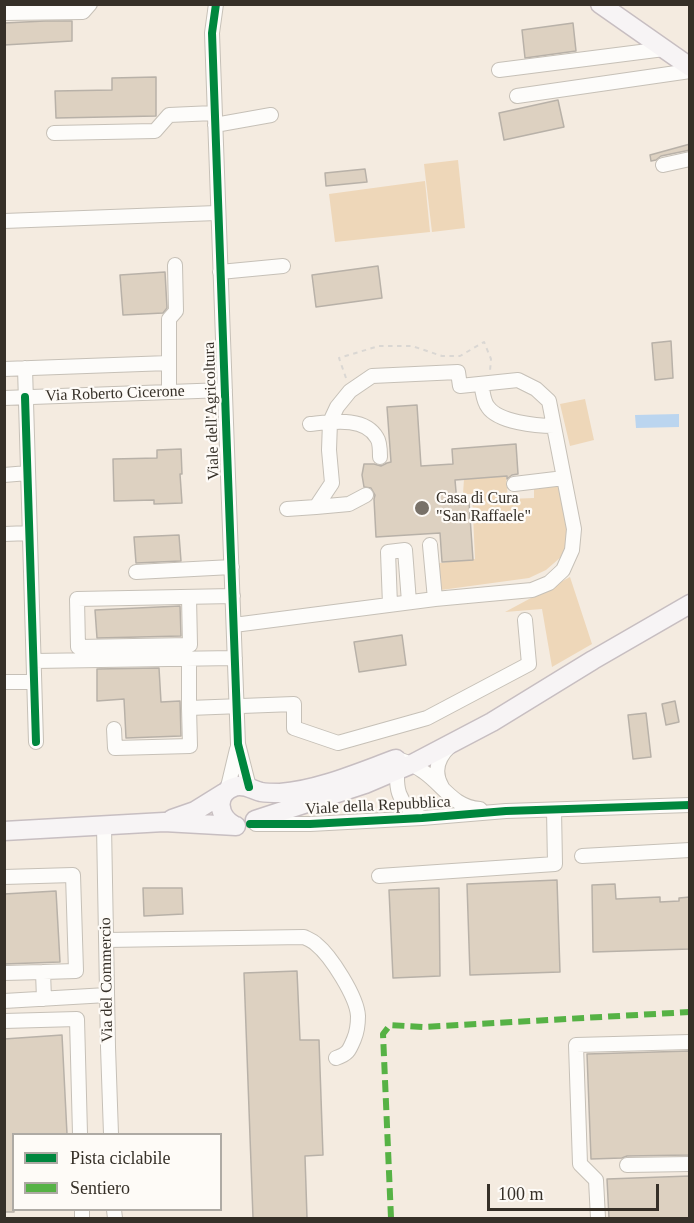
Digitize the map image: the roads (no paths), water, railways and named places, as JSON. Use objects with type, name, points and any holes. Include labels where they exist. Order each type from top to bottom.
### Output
[{"type":"main road","points":[[600,4],[690,69]]},
{"type":"main road","points":[[593,660],[492,722],[453,743],[402,765],[291,792],[263,792],[235,786],[221,799],[221,812],[224,818],[247,823],[365,784],[402,765],[593,660],[690,604]]},
{"type":"main road","points":[[247,823],[260,810],[261,804],[256,793],[250,788]]},
{"type":"main road","name":"Viale della Repubblica","points":[[164,822],[195,811],[226,792]]},
{"type":"main road","name":"Viale della Repubblica","points":[[4,831],[164,822],[247,823]]},
{"type":"street","points":[[4,13],[83,12],[90,4]]},
{"type":"street","name":"Viale dell'Agricoltura","points":[[206,4],[212,33]]},
{"type":"street","name":"Viale dell'Agricoltura","points":[[216,4],[212,33],[214,119],[238,744],[250,788]]},
{"type":"street","points":[[499,70],[664,49]]},
{"type":"street","points":[[517,96],[690,69]]},
{"type":"street","points":[[54,133],[155,131],[169,115],[214,119],[271,115]]},
{"type":"street","points":[[663,165],[690,159]]},
{"type":"street","points":[[4,221],[217,213]]},
{"type":"street","points":[[169,392],[168,320],[176,311],[175,265]]},
{"type":"street","points":[[220,272],[283,266]]},
{"type":"street","points":[[4,369],[169,363]]},
{"type":"street","points":[[24,368],[36,742]]},
{"type":"street","points":[[234,625],[409,602],[531,590],[549,583],[563,570],[572,550],[574,530],[549,401],[537,389],[518,380],[460,386],[458,372],[372,376],[350,391],[337,407],[330,422],[329,450],[332,483],[316,507]]},
{"type":"street","points":[[485,383],[487,406],[495,414],[536,425],[554,426]]},
{"type":"street","name":"Via Roberto Cicerone","points":[[4,398],[225,390]]},
{"type":"street","points":[[310,424],[356,422],[368,428],[378,438],[380,457]]},
{"type":"street","points":[[4,475],[28,473]]},
{"type":"street","points":[[514,484],[564,478]]},
{"type":"street","points":[[287,509],[349,504],[366,495]]},
{"type":"street","points":[[4,534],[30,533]]},
{"type":"street","points":[[430,545],[435,599]]},
{"type":"street","points":[[390,605],[388,552],[405,550],[409,602]]},
{"type":"street","points":[[136,572],[232,567]]},
{"type":"street","points":[[189,597],[190,645],[78,647],[77,599],[233,596]]},
{"type":"street","points":[[189,708],[294,704],[294,728],[338,743],[427,718],[529,664],[525,620]]},
{"type":"street","points":[[114,729],[115,748],[190,746],[189,658]]},
{"type":"street","points":[[34,661],[235,658]]},
{"type":"street","points":[[4,682],[34,682]]},
{"type":"street","name":"Viale della Repubblica","points":[[445,792],[440,783],[437,768],[444,751],[453,743]]},
{"type":"street","name":"Viale dell'Agricoltura","points":[[226,792],[238,744]]},
{"type":"street","name":"Viale della Repubblica","points":[[422,818],[405,806],[399,794],[396,782],[402,765],[433,779],[445,792],[466,806],[475,809],[506,811]]},
{"type":"street","name":"Viale della Repubblica","points":[[247,823],[310,824],[506,811],[690,805]]},
{"type":"street","points":[[379,876],[555,864],[554,810]]},
{"type":"street","name":"Via del Commercio","points":[[104,826],[111,1133]]},
{"type":"street","points":[[582,855],[690,850]]},
{"type":"street","points":[[4,877],[73,875],[76,971],[4,973]]},
{"type":"street","points":[[106,939],[304,937],[316,944],[331,960],[352,994],[358,1015],[356,1034],[351,1047],[346,1054],[336,1058]]},
{"type":"street","points":[[43,972],[44,999]]},
{"type":"street","points":[[4,1001],[107,995]]},
{"type":"street","points":[[4,1021],[77,1019],[80,1133]]},
{"type":"street","points":[[598,1218],[596,1180],[580,1164],[576,1045],[690,1042]]},
{"type":"street","points":[[627,1165],[690,1164]]},
{"type":"water","points":[[679,414],[679,427],[636,428],[635,415]]},
{"type":"place","name":"Casa di Cura \"San Raffaele\"","points":[[422,508]]}]
